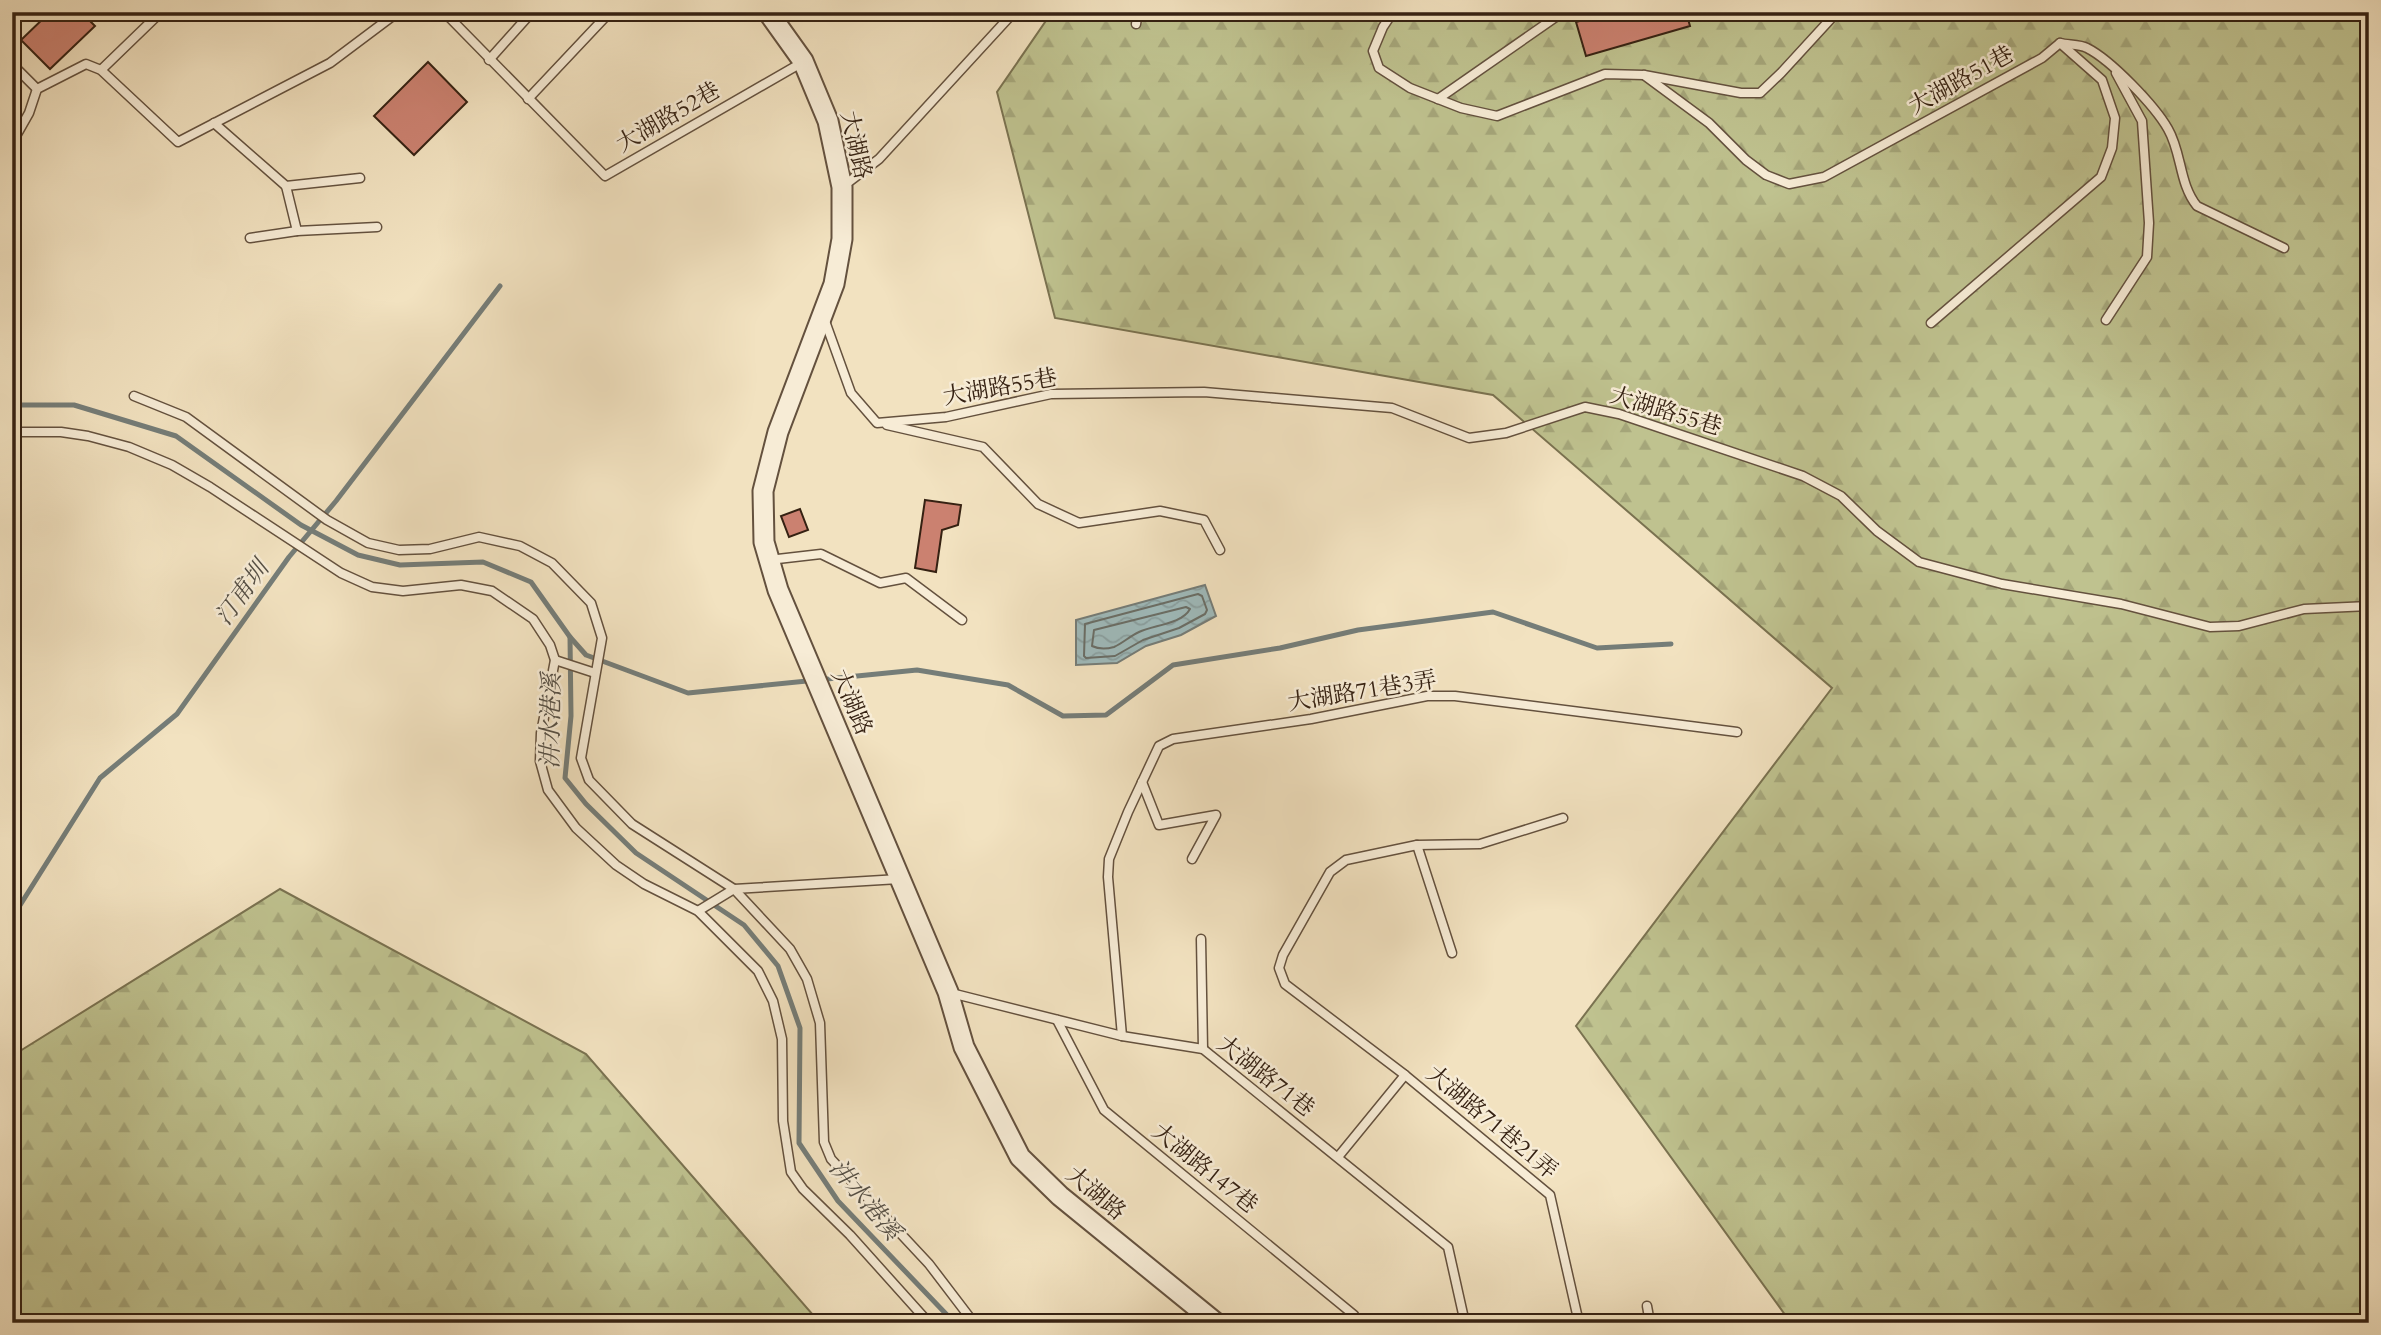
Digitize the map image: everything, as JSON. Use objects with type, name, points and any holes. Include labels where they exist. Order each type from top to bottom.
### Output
[{"type":"street","name":"大湖路","points":[[768,12],[803,61],[828,121],[842,187],[842,240],[834,284],[778,432],[763,491],[764,542],[778,590],[948,992],[964,1047],[1020,1157],[1060,1196],[1216,1323]]},
{"type":"lane","points":[[101,69],[161,12]]},
{"type":"lane","points":[[12,143],[29,113],[37,89],[86,64],[101,69],[178,142],[330,63],[398,12]]},
{"type":"lane","name":"大湖路52巷","points":[[443,12],[605,176],[803,61]]},
{"type":"lane","points":[[489,60],[532,12]]},
{"type":"lane","points":[[528,99],[610,12]]},
{"type":"lane","points":[[842,187],[880,159],[1013,12]]},
{"type":"lane","points":[[1136,24],[1138,12]]},
{"type":"lane","points":[[1393,12],[1373,51],[1379,68],[1410,88],[1461,108],[1497,116],[1605,74],[1644,75],[1741,93],[1760,93],[1781,74],[1837,12]]},
{"type":"lane","points":[[1438,99],[1563,12]]},
{"type":"lane","points":[[2060,43],[2085,47],[2111,64],[2134,88],[2169,130],[2188,195],[2197,206],[2284,248]]},
{"type":"lane","points":[[1931,323],[2101,177],[2112,148],[2115,118],[2102,80],[2060,43]]},
{"type":"lane","name":"大湖路51巷","points":[[1644,75],[1709,123],[1746,160],[1766,174],[1789,184],[1824,177],[2042,58],[2060,43]]},
{"type":"lane","points":[[12,64],[37,89]]},
{"type":"lane","points":[[2106,320],[2147,257],[2149,223],[2142,121],[2111,64]]},
{"type":"lane","points":[[214,123],[286,186],[297,232]]},
{"type":"lane","points":[[286,186],[360,178]]},
{"type":"lane","points":[[250,238],[377,227]]},
{"type":"lane","points":[[823,314],[851,393],[877,423],[983,447],[1038,504],[1079,523],[1160,511],[1171,513],[1204,520],[1220,550]]},
{"type":"lane","name":"大湖路55巷","points":[[877,423],[946,417],[1051,394],[1204,393],[1392,408],[1469,438],[1506,433],[1585,407],[1619,414],[1802,476],[1841,496],[1877,531],[1919,562],[2002,584],[2121,604],[2210,627],[2239,626],[2304,609],[2369,607]]},
{"type":"lane","points":[[134,396],[186,417],[327,520],[368,543],[399,550],[430,549],[479,537],[520,545],[552,563],[591,603],[602,638],[580,758],[589,779],[632,824],[734,890],[790,949],[807,979],[820,1023],[824,1142],[831,1158],[929,1264],[974,1323]]},
{"type":"lane","points":[[12,432],[61,432],[81,435],[150,456],[210,487],[341,573],[372,587],[403,591],[461,585],[492,590],[533,619],[550,645],[555,660],[541,733],[540,761],[548,790],[576,828],[616,865],[644,884],[698,911],[758,971],[773,1001],[782,1039],[783,1121],[791,1172],[803,1189],[850,1235],[929,1323]]},
{"type":"lane","points":[[769,560],[821,554],[880,583],[906,578],[962,620]]},
{"type":"lane","points":[[555,660],[595,673]]},
{"type":"lane","name":"大湖路71巷3弄","points":[[1122,1037],[1108,877],[1110,859],[1159,747],[1173,739],[1311,719],[1427,696],[1455,696],[1737,732]]},
{"type":"lane","points":[[1142,782],[1159,825],[1216,815],[1192,859]]},
{"type":"lane","name":"大湖路71巷21弄","points":[[1563,818],[1480,844],[1417,845],[1346,860],[1330,872],[1283,955],[1279,968],[1285,984],[1405,1075],[1550,1195],[1579,1323]]},
{"type":"lane","points":[[1417,845],[1452,953]]},
{"type":"lane","points":[[698,911],[734,890],[902,879]]},
{"type":"lane","points":[[1200,939],[1203,1049]]},
{"type":"lane","name":"大湖路71巷","points":[[948,992],[1122,1037],[1203,1049],[1448,1247],[1465,1323]]},
{"type":"lane","name":"大湖路147巷","points":[[1057,1020],[1104,1110],[1354,1315],[1356,1323]]},
{"type":"lane","name":"大湖路71巷21弄","points":[[1338,1157],[1405,1075]]},
{"type":"lane","points":[[1647,1306],[1650,1323]]},
{"type":"green space","points":[[1052,12],[2369,12],[2369,1323],[1791,1323],[1576,1026],[1832,688],[1493,395],[1055,318],[997,92]]},
{"type":"green space","points":[[280,889],[586,1054],[820,1323],[12,1323],[12,1056]]},
{"type":"water","points":[[1205,585],[1216,616],[1181,635],[1146,646],[1117,663],[1076,665],[1076,620]]},
{"type":"building","points":[[50,12],[81,12],[95,26],[50,69],[21,40]]},
{"type":"building","points":[[1611,12],[1686,12],[1690,26],[1586,56],[1576,22]]},
{"type":"building","points":[[428,62],[467,102],[414,155],[374,116]]},
{"type":"building","points":[[925,500],[961,505],[958,525],[942,530],[936,572],[915,568]]},
{"type":"building","points":[[800,509],[808,530],[789,537],[781,516]]},
{"type":"waterway","name":"汀甫圳","points":[[12,918],[100,778],[177,714],[289,557],[336,501],[500,286]]},
{"type":"waterway","name":"汫水港溪","points":[[12,405],[74,405],[176,436],[301,525],[358,555],[400,565],[483,562],[531,582],[570,637],[571,716],[565,778],[586,804],[636,853],[744,925],[778,966],[800,1028],[799,1143],[838,1201],[952,1323]]},
{"type":"waterway","points":[[570,637],[586,655],[688,693],[917,670],[1008,685],[1063,716],[1106,715],[1173,665],[1280,648],[1358,630],[1493,612],[1597,648],[1671,644]]}]
